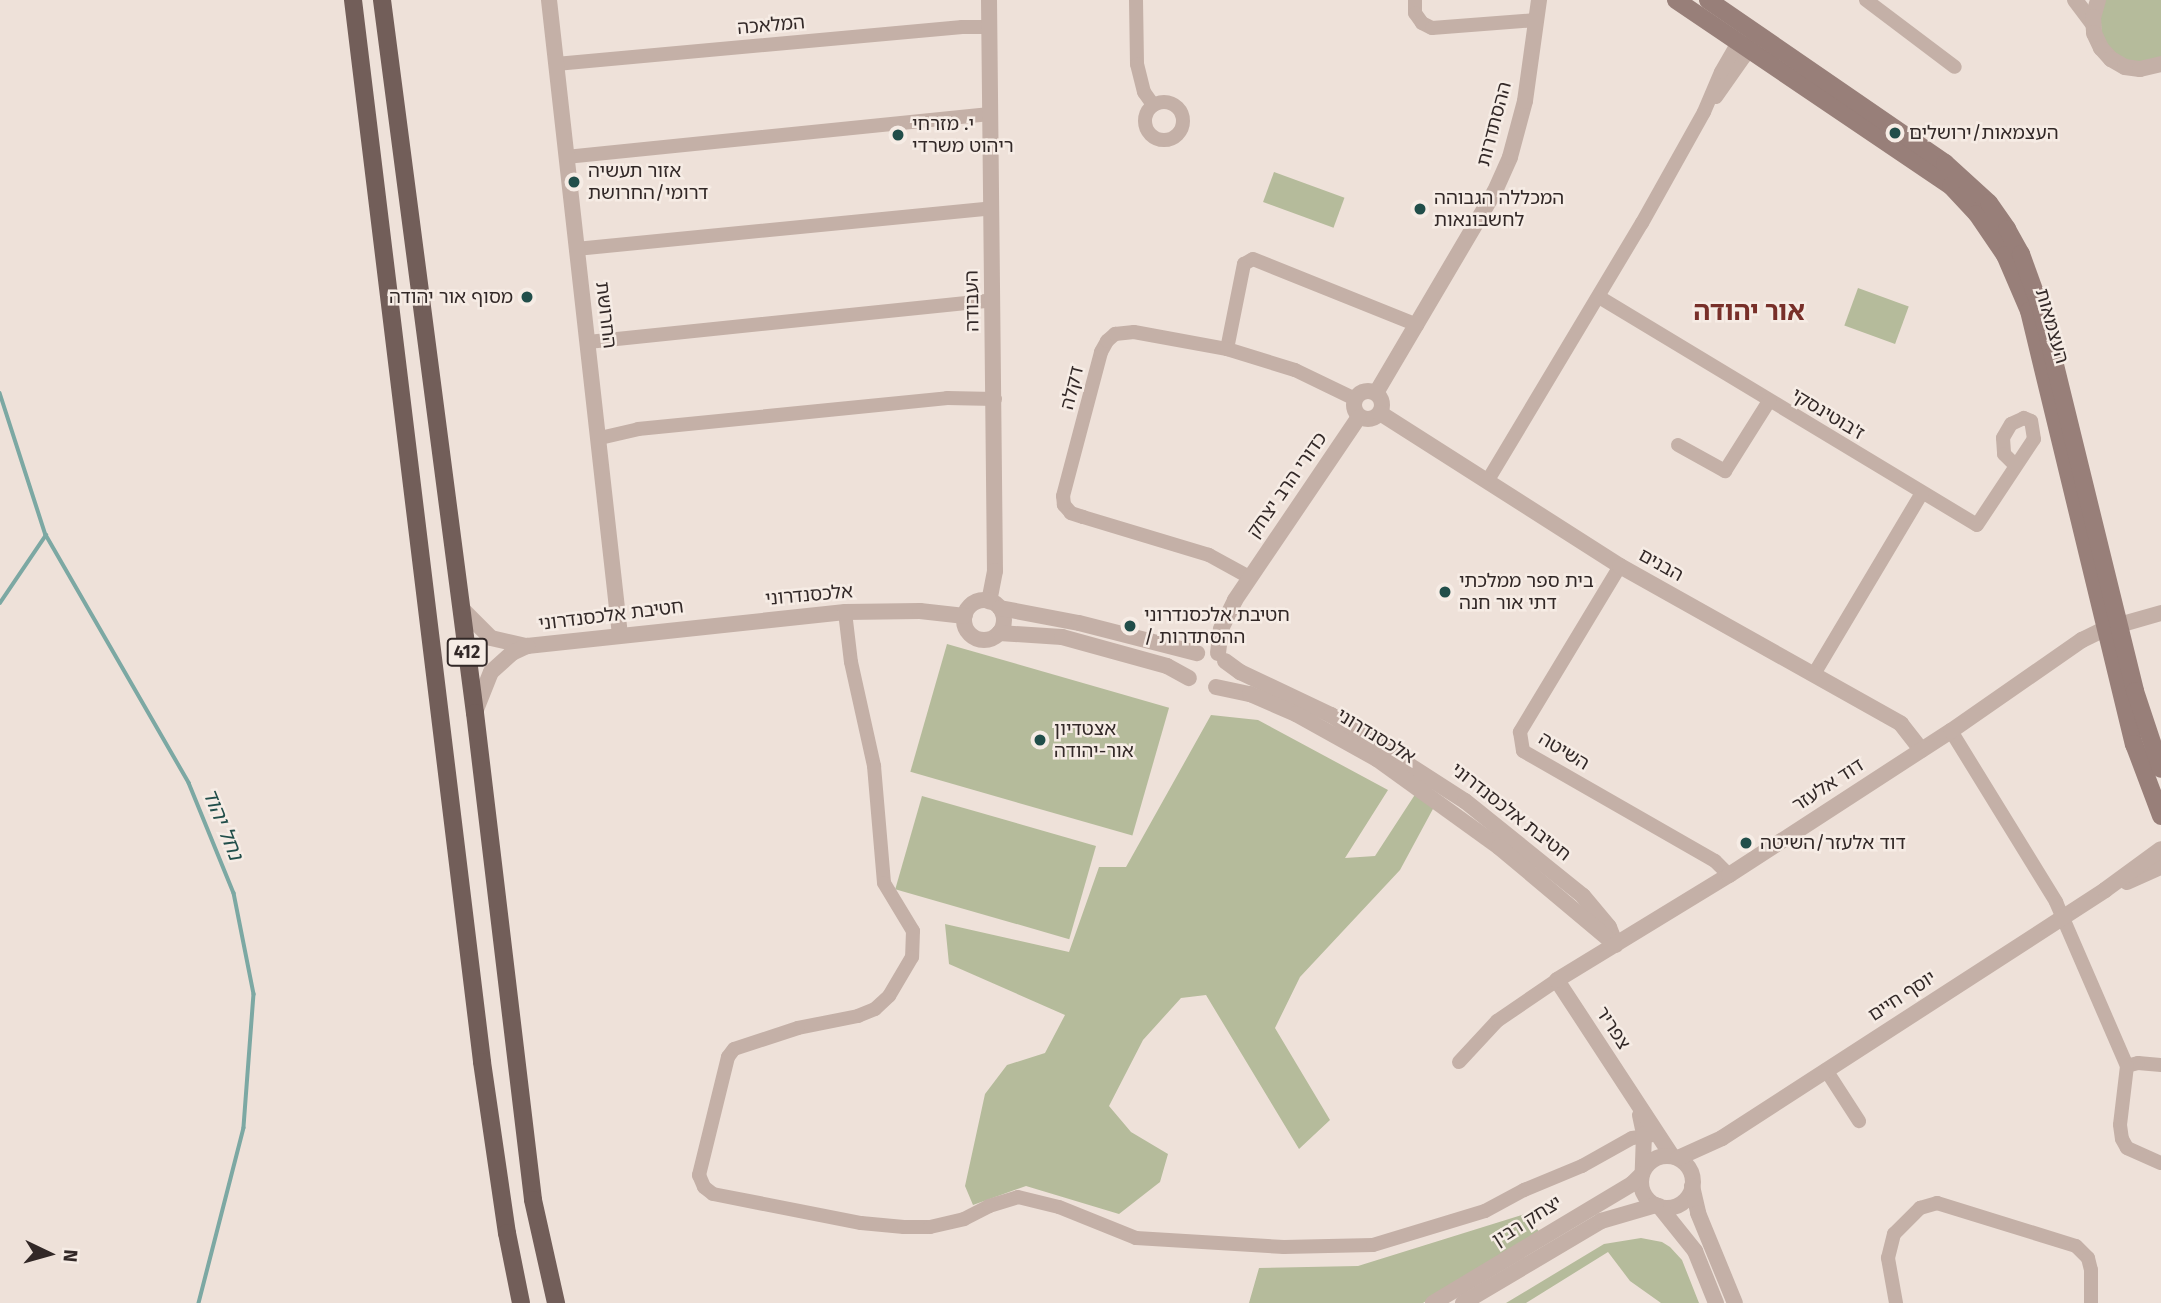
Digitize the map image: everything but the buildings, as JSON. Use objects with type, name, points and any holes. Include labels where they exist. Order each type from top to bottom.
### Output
[{"type":"main road","name":"412","points":[[353,0],[482,1062],[507,1233],[522,1303]]},
{"type":"main road","name":"412","points":[[383,0],[475,713],[533,1200],[556,1303]]},
{"type":"main road","name":"העצמאות","points":[[1676,0],[1943,180],[1970,205],[1998,244],[2029,311],[2112,626],[2161,769]]},
{"type":"main road","name":"העצמאות","points":[[1708,0],[1945,163],[1989,203],[2007,229],[2034,286],[2050,341],[2112,626],[2134,744],[2161,816]]},
{"type":"street","name":"החרושת","points":[[549,0],[620,635]]},
{"type":"street","name":"העבודה","points":[[989,0],[995,604]]},
{"type":"street","points":[[1136,0],[1137,64],[1144,92],[1153,105]]},
{"type":"street","points":[[1415,0],[1415,13],[1422,23],[1432,28],[1536,20]]},
{"type":"street","name":"ההסתדרות","points":[[1376,393],[1496,191],[1510,157],[1525,101],[1539,0]]},
{"type":"street","points":[[1866,0],[1955,67]]},
{"type":"street","points":[[2075,0],[2094,24],[2101,48],[2111,59],[2125,67],[2140,69],[2161,64]]},
{"type":"street","points":[[2094,24],[2098,0]]},
{"type":"street","name":"המלאכה","points":[[556,64],[962,27],[989,27]]},
{"type":"street","points":[[1488,480],[1600,297],[1704,111],[1721,72],[1753,30]]},
{"type":"street","points":[[566,157],[990,114]]},
{"type":"street","points":[[576,249],[992,208]]},
{"type":"street","points":[[1227,349],[1244,264],[1253,259],[1262,260],[1417,325]]},
{"type":"street","name":"ז'בוטינסקי","points":[[1600,297],[1977,525],[2015,465]]},
{"type":"street","points":[[588,342],[993,300]]},
{"type":"street","name":"דקלה","points":[[1249,576],[1188,547],[1071,513],[1064,505],[1063,496],[1101,352],[1107,341],[1115,334],[1134,332],[1227,349],[1295,370],[1355,399]]},
{"type":"street","points":[[1364,391],[1376,393],[1382,402],[1380,413],[1371,420],[1359,417],[1354,407],[1355,399],[1364,391]]},
{"type":"street","points":[[600,438],[638,429],[947,398],[995,399]]},
{"type":"street","points":[[1678,445],[1725,471],[1769,401]]},
{"type":"street","name":"הבנים","points":[[1380,413],[1620,566],[1901,724],[1912,734],[1921,750]]},
{"type":"street","name":"כדורי הרב יצחק","points":[[1249,576],[1359,417]]},
{"type":"street","points":[[1814,674],[1922,494]]},
{"type":"street","name":"השיטה","points":[[1620,566],[1520,732],[1523,751],[1714,861],[1729,875]]},
{"type":"street","points":[[1189,678],[1189,662],[1210,655],[1234,600],[1249,576]]},
{"type":"street","points":[[999,633],[1004,621],[995,604],[976,602],[965,616],[967,628],[975,637],[987,639],[999,633],[1062,637],[1167,666],[1189,678],[1198,687],[1216,687],[1227,673],[1210,655]]},
{"type":"street","name":"חטיבת אלכסנדרוני","points":[[995,604],[1210,655],[1331,715],[1465,801],[1583,897],[1608,927],[1616,946]]},
{"type":"street","name":"חטיבת אלכסנדרוני","points":[[461,608],[491,638],[527,646]]},
{"type":"street","name":"אלכסנדרוני","points":[[699,626],[845,612],[920,611],[965,616]]},
{"type":"street","points":[[845,612],[851,662],[874,766],[884,883],[913,931],[912,957],[889,996],[875,1009],[858,1016],[798,1028],[734,1049],[729,1057],[699,1175],[704,1187],[713,1194],[861,1223],[917,1227],[964,1219],[989,1206],[1018,1197],[1059,1208],[1136,1238],[1284,1247],[1373,1245],[1485,1211],[1651,1135]]},
{"type":"street","name":"דוד אלעזר","points":[[1557,980],[1729,875],[1951,731],[2082,640],[2112,626],[2161,613]]},
{"type":"street","name":"חטיבת אלכסנדרוני","points":[[475,713],[491,672],[512,653],[527,646],[699,626]]},
{"type":"street","name":"אלכסנדרוני","points":[[1216,687],[1250,694],[1324,728],[1408,780],[1499,847]]},
{"type":"street","points":[[1951,731],[2064,916],[2127,1066],[2122,1139],[2127,1148],[2161,1163]]},
{"type":"street","name":"חטיבת אלכסנדרוני","points":[[1499,847],[1616,946]]},
{"type":"street","name":"יוסף חיים","points":[[1675,1157],[1722,1138],[2105,890],[2161,849]]},
{"type":"street","name":"יוסף חיים","points":[[2105,890],[2161,867]]},
{"type":"street","points":[[1459,1062],[1497,1021],[1557,980]]},
{"type":"street","name":"צפריר","points":[[1557,980],[1634,1099],[1651,1135],[1675,1157]]},
{"type":"street","points":[[2127,1066],[2138,1063],[2161,1065]]},
{"type":"street","points":[[1826,1070],[1859,1121]]},
{"type":"street","name":"צפריר","points":[[1643,1172],[1651,1135]]},
{"type":"street","name":"יוסף חיים","points":[[1692,1185],[1705,1158],[1722,1138]]},
{"type":"street","points":[[1716,1303],[1695,1251],[1642,1190],[1643,1172],[1657,1158],[1675,1157],[1688,1167],[1698,1213],[1735,1303]]},
{"type":"street","name":"יצחק רבין","points":[[1433,1303],[1632,1184],[1643,1172]]},
{"type":"street","points":[[1657,1206],[1680,1204],[1689,1195],[1692,1185]]},
{"type":"street","points":[[1896,1303],[1888,1258],[1894,1234],[1920,1208],[1937,1203],[2076,1246],[2088,1258],[2091,1270],[2091,1303]]},
{"type":"street","name":"יצחק רבין","points":[[1463,1303],[1601,1221],[1657,1206]]},
{"type":"green space","points":[[2100,0],[2161,0],[2161,62],[2139,67],[2102,46]]},
{"type":"green space","points":[[1274,172],[1344,198],[1334,228],[1263,202]]},
{"type":"green space","points":[[1858,288],[1909,306],[1895,344],[1844,326]]},
{"type":"green space","name":"אצטדיון אור-יהודה","points":[[947,644],[1169,708],[1132,836],[910,772]]},
{"type":"green space","points":[[1211,715],[1258,720],[1388,790],[1345,858],[1375,856],[1416,793],[1434,807],[1400,870],[1300,977],[1275,1028],[1330,1120],[1299,1149],[1206,995],[1181,998],[1143,1040],[1109,1106],[1131,1132],[1168,1154],[1160,1182],[1119,1214],[1026,1186],[973,1205],[965,1186],[985,1094],[1007,1065],[1045,1053],[1065,1015],[949,964],[945,924],[1069,952],[1099,867],[1126,867]]},
{"type":"green space","points":[[922,796],[1096,846],[1069,939],[895,889]]},
{"type":"green space","points":[[1525,1214],[1541,1234],[1423,1303],[1249,1303],[1259,1268],[1358,1266]]},
{"type":"green space","points":[[1641,1238],[1662,1242],[1682,1260],[1699,1303],[1661,1303],[1630,1281],[1608,1252],[1526,1303],[1506,1303],[1604,1244]]},
{"type":"waterway","name":"נחל יהוד","points":[[0,393],[46,535],[189,783],[234,893],[254,994],[244,1128],[199,1303]]},
{"type":"waterway","points":[[0,603],[46,535]]},
{"type":"place","name":"העצמאות/ירושלים","points":[[1895,133]]},
{"type":"place","name":"י. מזרחי ריהוט משרדי","points":[[898,135]]},
{"type":"place","name":"אזור תעשיה דרומי/החרושת","points":[[574,182]]},
{"type":"place","name":"המכללה הגבוהה לחשבונאות","points":[[1420,209]]},
{"type":"place","name":"מסוף אור יהודה","points":[[527,297]]},
{"type":"place","name":"בית ספר ממלכתי דתי אור חנה","points":[[1445,592]]},
{"type":"place","name":"חטיבת אלכסנדרוני / ההסתדרות","points":[[1130,626]]},
{"type":"place","name":"אצטדיון אור-יהודה","points":[[1040,740]]},
{"type":"place","name":"דוד אלעזר/השיטה","points":[[1746,843]]},
{"type":"district","name":"אור יהודה","points":[[1749,312]]}]
